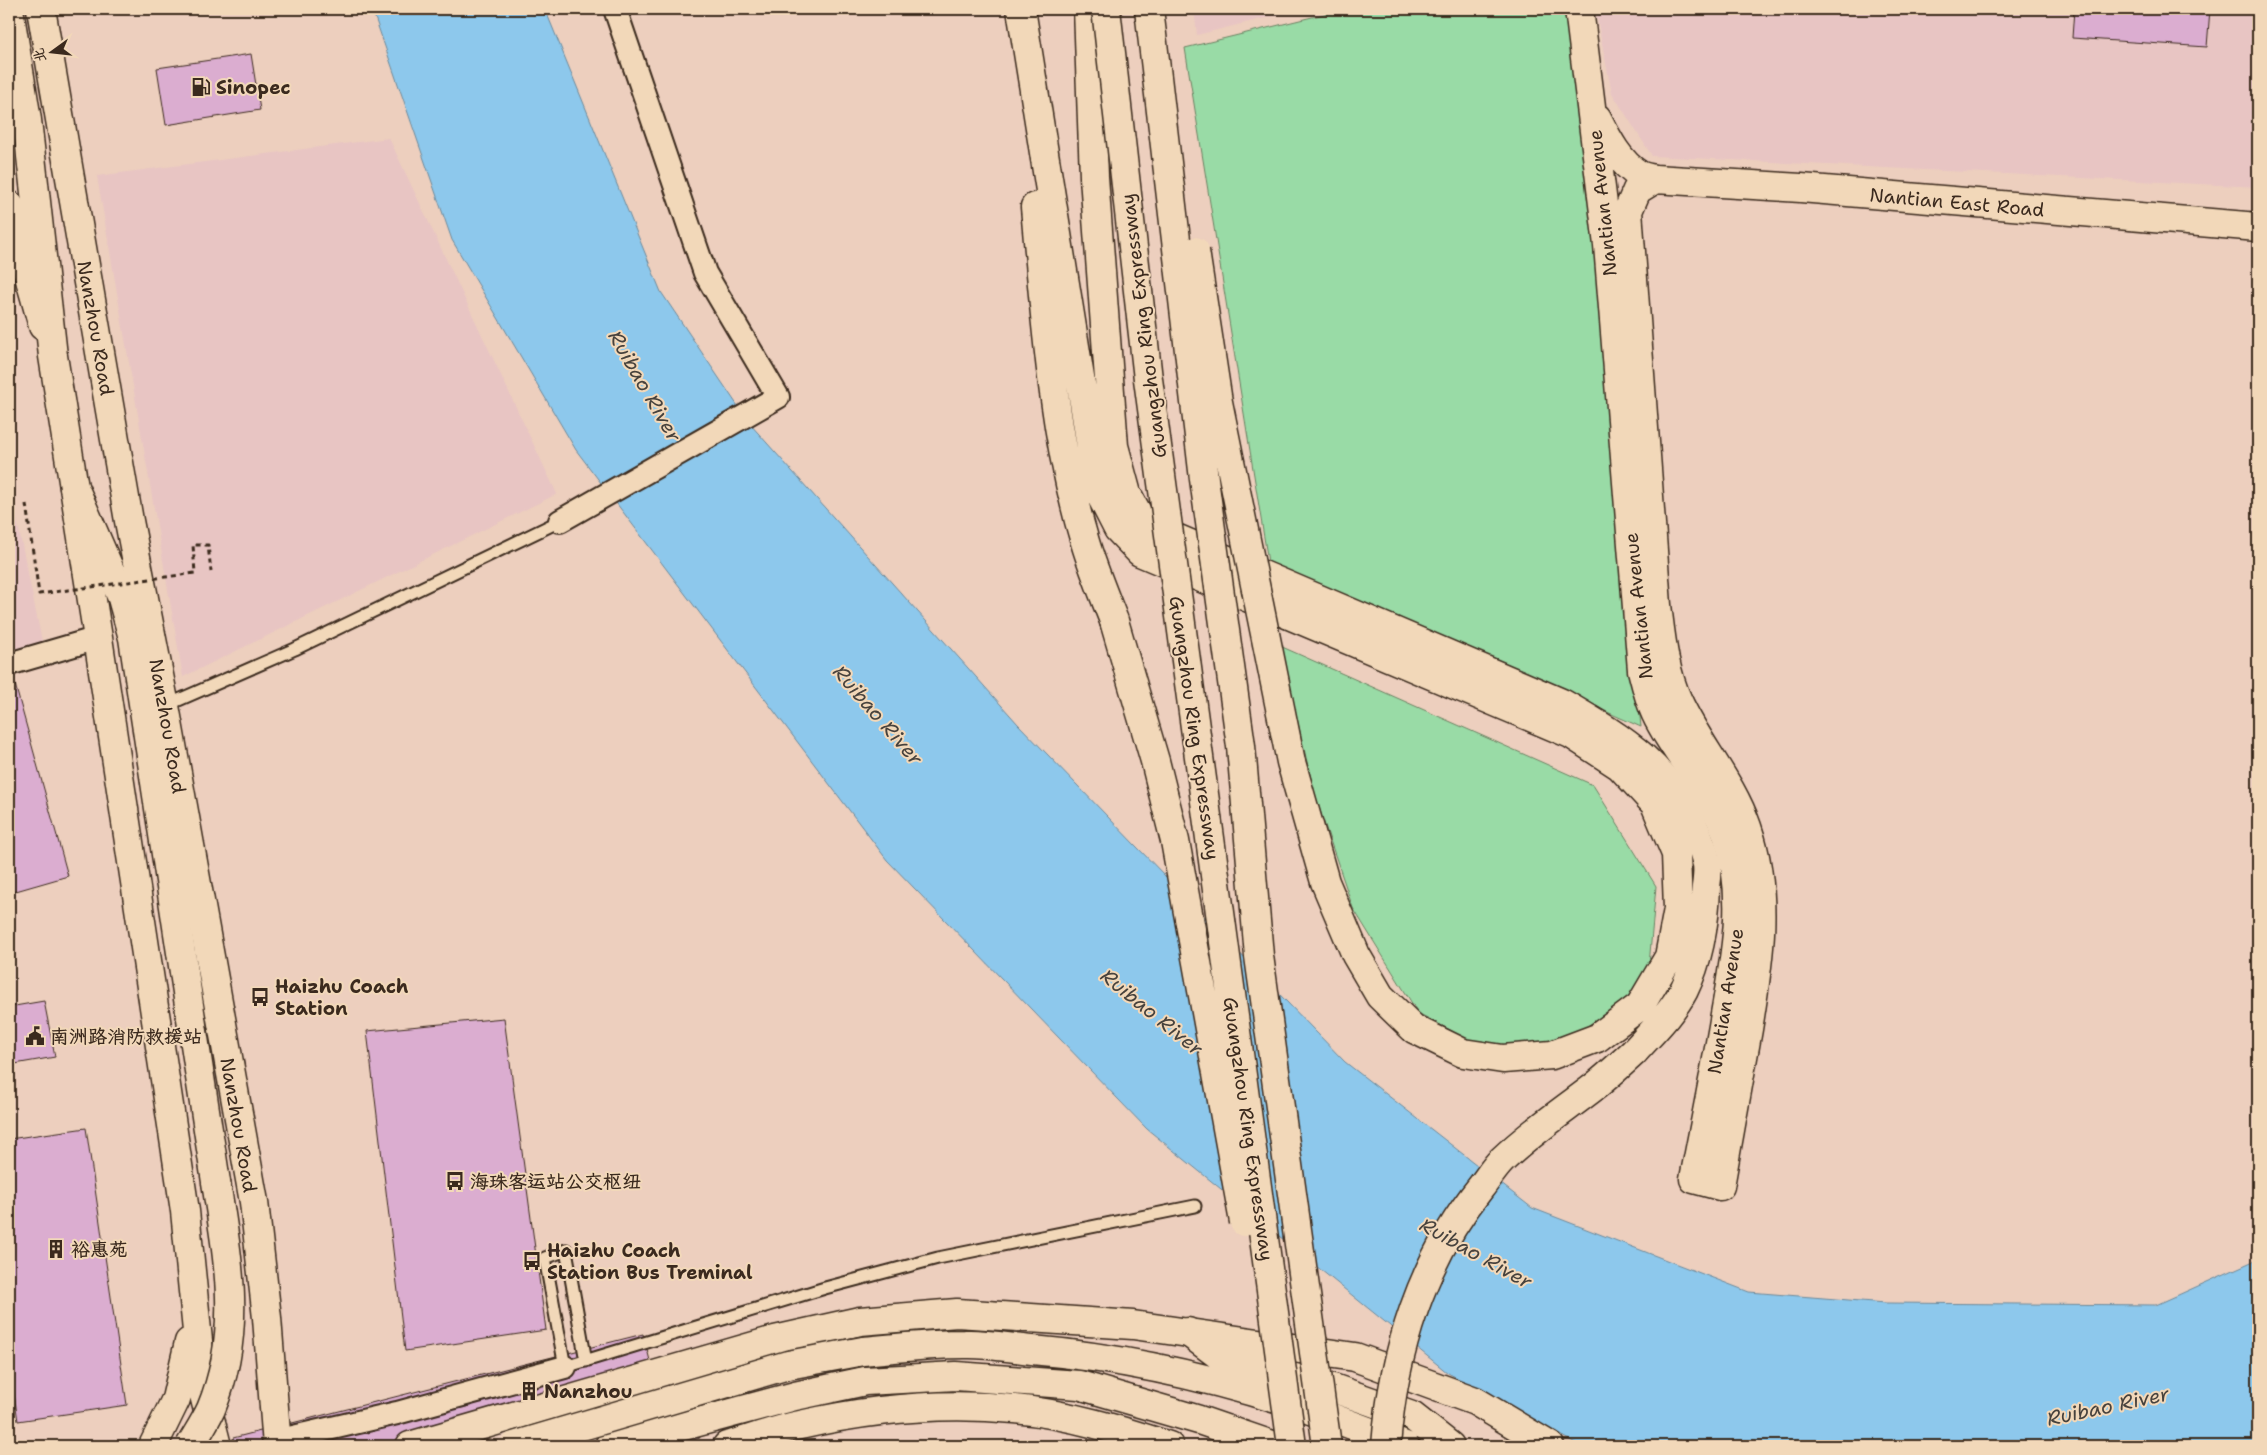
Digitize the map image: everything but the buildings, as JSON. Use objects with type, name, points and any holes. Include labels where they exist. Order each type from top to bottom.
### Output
[{"type":"main road","points":[[9,9],[27,120],[52,356],[98,638],[184,1212],[203,1391],[217,1446]]},
{"type":"main road","name":"Nanzhou Road","points":[[41,9],[129,521],[165,706],[254,1202],[268,1318],[277,1444]]},
{"type":"main road","points":[[55,9],[65,142]]},
{"type":"main road","points":[[1019,9],[1049,357],[1065,457],[1084,542],[1114,621],[1155,761],[1175,840],[1284,1446]]},
{"type":"main road","points":[[1019,9],[1098,490],[1118,529],[1140,552],[1571,734],[1620,766],[1632,778],[1656,804],[1676,854],[1678,909],[1669,957],[1640,1006],[1597,1038],[1552,1055],[1503,1059],[1463,1053],[1414,1029],[1380,996],[1356,955],[1325,882],[1291,762],[1218,402],[1158,9]]},
{"type":"main road","points":[[1088,9],[1094,177],[1114,446],[1127,494],[1139,516],[1155,529],[1562,703],[1606,729],[1645,759],[1674,792],[1695,827],[1707,866],[1705,915],[1696,956],[1683,991],[1661,1023],[1634,1052],[1595,1086],[1548,1121],[1501,1161],[1467,1204],[1432,1261],[1407,1325],[1395,1380],[1386,1446]]},
{"type":"main road","name":"Guangzhou Ring Expressway","points":[[1106,9],[1149,389],[1292,1446]]},
{"type":"main road","name":"Guangzhou Ring Expressway","points":[[1149,9],[1204,479],[1241,746],[1259,956],[1327,1446]]},
{"type":"main road","name":"Nantian Avenue","points":[[1579,9],[1608,245],[1642,670],[1650,701],[1660,723],[1706,790],[1718,813],[1735,865],[1740,903],[1734,959],[1694,1179],[1720,1186],[1756,982],[1761,939],[1758,866],[1748,829],[1736,798],[1678,701],[1669,679],[1663,648],[1656,596],[1628,211],[1637,190],[1655,179]]},
{"type":"main road","points":[[1592,108],[1607,139],[1624,161],[1640,174],[1655,179]]},
{"type":"main road","name":"Nantian East Road","points":[[1655,179],[1792,187],[2258,227]]},
{"type":"main road","points":[[9,205],[30,286],[52,356]]},
{"type":"main road","points":[[74,487],[122,598],[133,638],[230,1272],[231,1326],[229,1349],[214,1401],[190,1446]]},
{"type":"main road","points":[[184,1212],[202,1219],[224,1219],[239,1215],[254,1202]]},
{"type":"main road","points":[[153,1446],[176,1399],[186,1362],[195,1311]]},
{"type":"main road","points":[[410,1446],[775,1340],[860,1321],[957,1313],[1133,1325],[1355,1357],[1475,1400],[1550,1446]]},
{"type":"main road","points":[[1188,1332],[1224,1358],[1333,1388],[1412,1416],[1450,1446]]},
{"type":"main road","points":[[514,1446],[788,1365],[862,1351],[966,1344],[1083,1354],[1200,1377],[1283,1400],[1362,1428],[1404,1446]]},
{"type":"main road","points":[[609,1446],[795,1396],[865,1381],[956,1376],[1079,1385],[1199,1420],[1275,1446]]},
{"type":"main road","points":[[727,1446],[798,1425],[862,1413],[945,1406],[1025,1411],[1113,1428],[1169,1446]]},
{"type":"street","points":[[560,521],[778,397],[705,273],[615,9]]},
{"type":"street","points":[[9,664],[98,638]]},
{"type":"street","points":[[277,1444],[575,1364]]},
{"type":"lane","points":[[165,706],[295,649],[560,521]]},
{"type":"lane","points":[[575,1364],[824,1288],[938,1258],[1194,1206]]},
{"type":"lane","points":[[566,1250],[575,1364],[545,1258],[566,1250]]},
{"type":"path","points":[[26,504],[40,594],[195,573],[193,545],[208,545],[211,572]]},
{"type":"shaded area","points":[[1194,9],[1301,9],[1197,35]]},
{"type":"shaded area","points":[[1595,9],[2258,9],[2258,187],[1652,156],[1612,93]]},
{"type":"shaded area","points":[[389,138],[557,494],[183,677],[97,176]]},
{"type":"shaded area","points":[[9,445],[16,516],[43,646],[9,656]]},
{"type":"green space","points":[[1345,9],[1567,9],[1574,38],[1641,727],[1268,562],[1185,48]]},
{"type":"green space","points":[[1280,646],[1593,785],[1656,886],[1648,976],[1610,1015],[1550,1047],[1482,1047],[1418,1013],[1353,908],[1315,796]]},
{"type":"water","name":"Ruibao River","points":[[372,9],[545,9],[661,292],[750,424],[1018,724],[1345,1062],[1532,1208],[1749,1292],[1886,1303],[2156,1305],[2258,1259],[2258,1446],[1581,1446],[1448,1373],[1147,1129],[887,860],[576,450],[452,240]]},
{"type":"place","name":"Sinopec","points":[[201,87]]},
{"type":"place","name":"Haizhu Coach Station","points":[[260,997]]},
{"type":"place","name":"南洲路消防救援站","points":[[35,1036]]},
{"type":"place","name":"海珠客运站公交枢纽","points":[[455,1181]]},
{"type":"place","name":"裕惠苑","points":[[56,1249]]},
{"type":"place","name":"Haizhu Coach Station Bus Treminal","points":[[532,1261]]},
{"type":"place","name":"Nanzhou","points":[[529,1391]]}]
